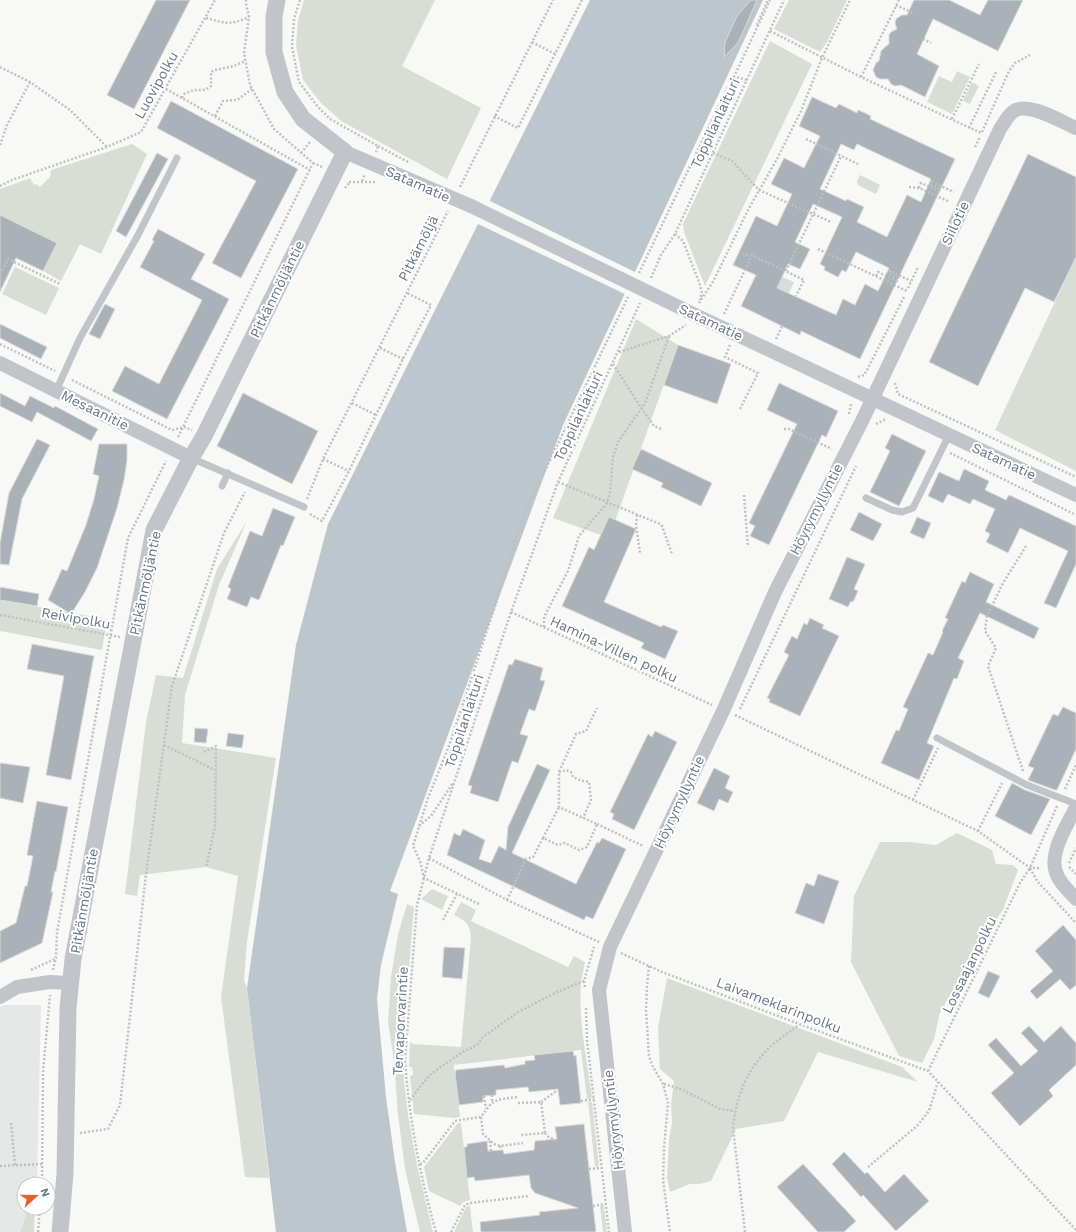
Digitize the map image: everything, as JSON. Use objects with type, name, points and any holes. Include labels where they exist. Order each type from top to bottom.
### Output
[{"type":"street","points":[[277,0],[274,17],[274,52],[286,92],[303,119],[345,152]]},
{"type":"street","name":"Siilotie","points":[[872,398],[990,149],[1007,119],[1014,111],[1022,108],[1034,109],[1076,128]]},
{"type":"street","name":"Satamatie","points":[[345,152],[371,163],[452,208],[471,206],[691,313],[1076,495]]},
{"type":"street","name":"Pitkänmöljäntie","points":[[60,1232],[65,1174],[68,1008],[73,959],[154,530],[204,436],[345,152]]},
{"type":"street","name":"Mesaanitie","points":[[0,363],[191,458]]},
{"type":"street","name":"Höyrymyllyntie","points":[[625,1232],[599,990],[610,947],[723,711],[775,592],[872,398]]},
{"type":"street","points":[[1076,805],[1056,849],[1054,867],[1062,884],[1076,899]]},
{"type":"street","points":[[0,996],[17,988],[50,982],[71,983]]},
{"type":"lane","points":[[56,391],[80,338],[138,235],[177,158]]},
{"type":"lane","points":[[866,498],[892,510],[902,512],[913,508],[949,435]]},
{"type":"lane","points":[[191,458],[304,507]]},
{"type":"lane","points":[[222,486],[228,473]]},
{"type":"lane","points":[[939,740],[1027,785],[1076,805]]},
{"type":"path","name":"Luovipolku","points":[[0,186],[12,180],[107,147],[141,132],[215,0]]},
{"type":"path","points":[[300,0],[294,20],[292,47],[299,82],[318,107],[330,119],[378,146],[362,181]]},
{"type":"path","name":"Pitkämöljä","points":[[304,507],[323,459],[380,348],[406,292],[452,208],[494,116],[553,0]]},
{"type":"path","points":[[494,116],[518,128],[582,0]]},
{"type":"path","points":[[638,276],[728,87],[736,77],[769,0]]},
{"type":"path","points":[[657,239],[769,0]]},
{"type":"path","name":"Toppilanlaituri","points":[[649,283],[661,255],[675,234],[784,0]]},
{"type":"path","points":[[544,627],[544,617],[568,571],[579,536],[607,503],[610,492],[613,457],[617,446],[621,437],[642,409],[669,336],[691,313],[714,280],[734,237],[777,159],[801,111],[822,58],[850,0]]},
{"type":"path","points":[[861,77],[898,0]]},
{"type":"path","points":[[896,5],[913,13]]},
{"type":"path","points":[[206,18],[227,24],[236,23],[249,17]]},
{"type":"path","points":[[770,31],[861,77],[981,133]]},
{"type":"path","points":[[923,39],[931,43]]},
{"type":"path","points":[[532,42],[555,54]]},
{"type":"path","points":[[182,98],[184,94],[194,90],[205,90],[211,86],[211,72],[225,69],[245,61]]},
{"type":"path","points":[[952,119],[978,64]]},
{"type":"path","points":[[0,66],[30,82],[70,110],[107,147]]},
{"type":"path","points":[[969,128],[996,72]]},
{"type":"path","points":[[736,77],[747,80]]},
{"type":"path","points":[[0,145],[7,125],[30,82]]},
{"type":"path","points":[[166,89],[310,170]]},
{"type":"path","points":[[215,116],[224,101],[237,100],[252,89]]},
{"type":"path","points":[[806,139],[858,164]]},
{"type":"path","points":[[712,153],[732,161],[759,190],[831,222]]},
{"type":"path","points":[[786,271],[842,156]]},
{"type":"path","points":[[313,163],[350,182],[362,181],[381,183]]},
{"type":"path","points":[[343,191],[350,182]]},
{"type":"path","points":[[919,188],[921,183],[939,192],[940,189],[931,185],[932,182],[954,192]]},
{"type":"path","points":[[909,188],[919,188],[950,202]]},
{"type":"path","points":[[442,208],[452,208]]},
{"type":"path","points":[[675,234],[683,241],[702,293],[691,313]]},
{"type":"path","points":[[818,249],[907,291]]},
{"type":"path","points":[[739,252],[746,255],[752,255],[804,280],[796,296]]},
{"type":"path","points":[[724,315],[752,255]]},
{"type":"path","points":[[0,274],[8,259],[60,284]]},
{"type":"path","points":[[876,276],[878,272],[897,281],[898,278],[889,274],[890,271],[911,281]]},
{"type":"path","points":[[479,904],[424,878],[420,861],[413,846],[428,798],[449,746],[522,519],[632,290]]},
{"type":"path","points":[[310,514],[322,521],[349,471],[403,359],[432,305],[406,292]]},
{"type":"path","name":"Toppilanlaituri","points":[[429,858],[511,612],[558,482],[643,297]]},
{"type":"path","points":[[776,339],[782,326]]},
{"type":"path","points":[[618,352],[669,336]]},
{"type":"path","points":[[0,344],[172,430],[184,426],[204,436]]},
{"type":"path","points":[[730,344],[725,357],[758,372],[740,409]]},
{"type":"path","points":[[380,348],[403,359]]},
{"type":"path","points":[[613,364],[654,426],[661,429]]},
{"type":"path","points":[[867,370],[895,384],[898,394],[1076,477]]},
{"type":"path","points":[[352,403],[376,415]]},
{"type":"path","points":[[784,429],[790,429],[832,449]]},
{"type":"path","points":[[942,449],[1076,514]]},
{"type":"path","points":[[323,459],[349,471]]},
{"type":"path","points":[[558,482],[649,519],[662,526],[672,554]]},
{"type":"path","points":[[78,1133],[108,1129],[120,1105],[146,874],[172,686],[224,533],[250,483]]},
{"type":"path","points":[[744,495],[748,547]]},
{"type":"path","points":[[637,515],[636,525],[640,554]]},
{"type":"path","points":[[1026,546],[1000,590],[987,616],[985,631],[996,648],[988,666],[1027,785]]},
{"type":"path","name":"Hamina-Villen polku","points":[[511,612],[723,711],[737,716],[978,831],[1030,868]]},
{"type":"path","name":"Reivipolku","points":[[0,615],[111,634],[133,640]]},
{"type":"path","points":[[506,900],[526,858],[534,858],[559,807],[559,772],[576,734],[586,730],[597,708]]},
{"type":"path","points":[[912,800],[939,740]]},
{"type":"path","points":[[164,745],[215,770]]},
{"type":"path","points":[[204,752],[216,746],[215,827],[206,867]]},
{"type":"path","points":[[559,772],[566,770],[571,772],[573,778],[588,782],[591,800],[583,818]]},
{"type":"path","points":[[978,831],[1007,774]]},
{"type":"path","points":[[419,826],[431,816],[455,779]]},
{"type":"path","points":[[559,807],[643,846]]},
{"type":"path","points":[[543,838],[558,845],[565,843],[579,850],[587,847],[597,824]]},
{"type":"path","points":[[1068,865],[1076,848]]},
{"type":"path","name":"Laivameklarinpolku","points":[[429,858],[506,900],[649,966],[799,1024],[928,1071],[1076,1230]]},
{"type":"path","name":"Tervaporvarintie","points":[[429,858],[417,905],[406,1043],[406,1072],[409,1101],[420,1164],[436,1232]]},
{"type":"path","name":"Lossaajanpolku","points":[[928,1071],[1020,883],[1030,868]]},
{"type":"path","points":[[443,920],[457,894]]},
{"type":"path","points":[[25,973],[56,958],[73,959]]},
{"type":"path","points":[[649,966],[646,1010],[649,1056],[655,1071],[663,1084],[668,1103],[663,1180],[670,1232]]},
{"type":"path","points":[[409,1101],[431,1074],[461,1053],[477,1045],[483,1038],[518,1012],[584,981]]},
{"type":"path","points":[[744,1232],[733,1128],[739,1094],[751,1070],[766,1052],[799,1024]]},
{"type":"path","points":[[868,1168],[903,1136],[917,1126],[929,1111],[938,1082]]},
{"type":"path","points":[[663,1084],[681,1089],[720,1109],[735,1111]]},
{"type":"path","points":[[518,1103],[542,1102],[554,1092],[558,1091]]},
{"type":"path","points":[[484,1096],[486,1110]]},
{"type":"path","points":[[492,1096],[492,1102]]},
{"type":"path","points":[[517,1097],[495,1100],[481,1117],[483,1134],[494,1144],[500,1146],[522,1143]]},
{"type":"path","points":[[581,1101],[594,1100]]},
{"type":"path","points":[[542,1102],[545,1133],[547,1136],[557,1141]]},
{"type":"path","points":[[420,1164],[423,1163],[455,1122],[481,1117]]},
{"type":"path","points":[[11,1123],[15,1165]]},
{"type":"path","points":[[521,1135],[545,1133]]},
{"type":"path","points":[[490,1140],[491,1151]]},
{"type":"path","points":[[500,1146],[501,1150]]},
{"type":"path","points":[[0,1166],[43,1164]]},
{"type":"path","points":[[589,1169],[601,1168]]},
{"type":"path","points":[[451,1232],[464,1205],[528,1196]]},
{"type":"path","points":[[593,1206],[606,1204]]},
{"type":"path","points":[[38,1232],[39,1216]]},
{"type":"shaded area","points":[[304,0],[435,0],[402,66],[481,108],[447,179],[341,121],[321,103],[303,80],[296,46],[298,20]]},
{"type":"shaded area","points":[[590,0],[763,0],[563,425],[390,891],[398,894],[381,965],[377,999],[386,1097],[407,1232],[276,1232],[247,988],[296,645],[328,524]]},
{"type":"shaded area","points":[[789,0],[847,0],[827,42],[820,52],[774,29]]},
{"type":"shaded area","points":[[770,41],[812,64],[705,286],[684,232],[683,224]]},
{"type":"shaded area","points":[[957,71],[970,77],[952,114],[927,102],[939,76],[952,82]]},
{"type":"shaded area","points":[[972,82],[979,86],[970,104],[963,101]]},
{"type":"shaded area","points":[[132,144],[147,154],[101,254],[80,244],[61,281],[43,271],[57,243],[0,215],[0,189],[30,178],[34,185],[36,184],[40,187],[50,177],[51,170]]},
{"type":"shaded area","points":[[860,175],[880,185],[876,194],[858,185],[857,181]]},
{"type":"shaded area","points":[[1076,257],[1076,471],[995,430]]},
{"type":"shaded area","points":[[15,267],[59,288],[46,315],[2,294]]},
{"type":"shaded area","points":[[782,277],[794,282],[787,297],[775,292]]},
{"type":"shaded area","points":[[636,319],[678,345],[609,538],[553,518]]},
{"type":"shaded area","points":[[247,521],[219,585],[185,695],[182,743],[276,758],[247,942],[244,980],[247,988],[269,1178],[245,1177],[221,997],[238,876],[206,867],[140,875],[137,896],[125,894],[146,722],[156,675],[183,678],[217,569]]},
{"type":"shaded area","points":[[0,600],[107,619],[102,650],[0,631]]},
{"type":"shaded area","points":[[957,833],[992,850],[996,864],[1013,865],[1018,870],[1003,910],[983,937],[940,1013],[934,1039],[922,1063],[899,1056],[851,962],[854,896],[880,842],[909,842],[936,845]]},
{"type":"shaded area","points":[[432,889],[448,896],[442,910],[421,899]]},
{"type":"shaded area","points":[[461,902],[476,910],[471,921],[568,967],[574,956],[585,962],[580,997],[592,1097],[587,1099],[581,1050],[454,1065],[460,1117],[453,1118],[414,1114],[410,1076],[413,1075],[412,1067],[409,1067],[410,1042],[413,1044],[461,1047],[471,938],[470,929],[467,924],[462,919],[454,915]]},
{"type":"shaded area","points":[[407,904],[414,907],[403,1042],[404,1080],[408,1115],[417,1165],[433,1232],[420,1232],[405,1169],[398,1115],[394,1061],[388,1022],[391,977],[398,934]]},
{"type":"shaded area","points":[[667,978],[902,1067],[918,1082],[818,1052],[784,1121],[736,1129],[711,1181],[700,1184],[690,1184],[670,1192],[667,1178],[669,1139],[672,1123],[671,1104],[674,1081],[660,1069],[658,1028]]},
{"type":"shaded area","points":[[4,1005],[41,1005],[37,1176],[16,1176],[16,1216],[25,1216],[20,1232],[0,1232],[0,1007]]},
{"type":"shaded area","points":[[588,1101],[592,1102],[599,1166],[595,1167]]},
{"type":"shaded area","points":[[458,1123],[461,1123],[470,1200],[463,1202],[460,1206],[429,1191],[424,1167]]},
{"type":"shaded area","points":[[470,1206],[473,1232],[454,1232],[466,1207]]},
{"type":"shaded area","points":[[600,1206],[604,1206],[607,1232],[603,1232]]},
{"type":"shaded area","points":[[25,1216],[35,1216],[34,1232],[20,1232]]},
{"type":"pier","points":[[765,1],[652,241],[651,241]]},
{"type":"pier","points":[[488,200],[637,273],[627,295],[476,223]]},
{"type":"building","points":[[156,0],[190,0],[134,109],[107,95]]},
{"type":"building","points":[[751,0],[757,0],[743,32],[737,44],[724,57],[725,42],[737,16]]},
{"type":"building","points":[[914,0],[949,0],[980,15],[988,0],[1023,0],[998,51],[933,19],[917,54],[939,66],[925,97],[901,85],[895,86],[891,84],[888,79],[880,79],[876,77],[873,70],[876,63],[879,61],[881,51],[889,44],[889,35],[897,29],[895,23],[896,19],[902,15],[907,15]]},
{"type":"building","points":[[812,97],[836,108],[839,104],[857,113],[858,110],[865,113],[871,116],[870,119],[955,159],[860,359],[801,331],[800,335],[741,306],[756,275],[733,265],[756,216],[777,226],[792,194],[771,184],[784,158],[804,168],[820,136],[799,126]],"holes":[[[841,144],[854,150],[857,144],[931,179],[921,202],[907,195],[887,237],[857,222],[864,207],[847,199],[846,201],[820,189]],[[813,204],[842,217],[820,264],[825,267],[824,270],[838,277],[842,270],[846,272],[856,252],[889,268],[878,291],[865,284],[855,305],[843,299],[836,315],[777,288],[788,264],[800,269],[810,249],[795,242]]]},
{"type":"building","points":[[171,101],[298,169],[241,278],[212,263],[256,181],[157,128]]},
{"type":"building","points":[[157,153],[168,159],[126,237],[116,231]]},
{"type":"building","points":[[1028,154],[1076,177],[1076,257],[1054,302],[1025,288],[978,386],[929,362]]},
{"type":"building","points":[[0,215],[57,243],[43,271],[16,258],[0,292]]},
{"type":"building","points":[[158,229],[205,254],[191,279],[229,299],[167,419],[112,391],[125,366],[159,384],[202,300],[140,267],[154,241],[152,240]]},
{"type":"building","points":[[105,304],[115,309],[100,339],[89,334]]},
{"type":"building","points":[[0,324],[47,347],[41,359],[0,338]]},
{"type":"building","points":[[678,345],[731,364],[717,404],[664,385]]},
{"type":"building","points":[[779,383],[838,411],[826,437],[822,435],[769,545],[750,536],[755,526],[749,523],[797,424],[767,410]]},
{"type":"building","points":[[0,393],[25,406],[30,396],[54,408],[55,406],[98,429],[91,441],[37,412],[32,422],[0,406]]},
{"type":"building","points":[[243,393],[318,431],[292,484],[217,446]]},
{"type":"building","points":[[892,434],[926,451],[899,506],[870,492],[890,451],[885,448]]},
{"type":"building","points":[[37,439],[50,445],[22,499],[9,565],[0,564],[0,543],[9,493]]},
{"type":"building","points":[[99,444],[127,444],[127,460],[124,480],[117,508],[97,568],[85,592],[71,614],[48,600],[62,569],[67,571],[86,525],[99,476],[93,474]]},
{"type":"building","points":[[641,449],[712,483],[701,506],[661,487],[663,483],[632,469]]},
{"type":"building","points":[[964,469],[989,481],[985,490],[1006,500],[1009,495],[1076,526],[1076,564],[1056,608],[1044,603],[1068,551],[1020,528],[1008,553],[986,542],[990,534],[985,531],[995,509],[973,499],[970,504],[948,494],[943,503],[928,496],[939,472],[959,481]]},
{"type":"building","points":[[273,508],[295,517],[283,546],[281,545],[259,600],[251,597],[247,607],[227,599],[231,589],[228,587],[250,531],[262,536]]},
{"type":"building","points":[[859,512],[882,524],[873,541],[850,530]]},
{"type":"building","points":[[609,517],[636,529],[604,602],[661,627],[663,625],[678,631],[665,659],[641,648],[644,643],[562,606],[589,547],[594,550]]},
{"type":"building","points":[[917,517],[931,523],[924,539],[910,533]]},
{"type":"building","points":[[847,557],[865,564],[854,589],[858,591],[853,602],[851,601],[848,607],[829,599]]},
{"type":"building","points":[[970,572],[994,584],[986,602],[1039,628],[1034,639],[980,613],[958,658],[964,661],[957,679],[954,678],[927,743],[934,746],[919,780],[881,763],[896,730],[899,731],[908,709],[903,707],[928,653],[933,655],[948,619],[945,618],[962,581],[965,583]]},
{"type":"building","points":[[0,587],[39,594],[37,606],[0,600]]},
{"type":"building","points":[[810,618],[824,625],[822,628],[839,636],[800,716],[769,702],[770,699],[767,698],[789,655],[784,652],[792,636],[797,639],[804,623],[807,625]]},
{"type":"building","points":[[32,644],[94,656],[71,780],[46,775],[64,676],[27,669]]},
{"type":"building","points":[[515,659],[543,668],[540,680],[545,681],[535,711],[529,709],[520,734],[528,736],[518,763],[512,761],[498,802],[470,793],[472,786],[468,785],[509,664],[512,665]]},
{"type":"building","points":[[1063,707],[1076,713],[1076,749],[1057,790],[1055,790],[1028,780],[1034,768],[1028,766],[1053,714],[1058,716]]},
{"type":"building","points":[[195,728],[208,729],[206,743],[194,742]]},
{"type":"building","points":[[655,731],[677,742],[634,830],[612,819],[614,814],[610,812],[648,734],[652,737]]},
{"type":"building","points":[[228,733],[244,735],[242,748],[226,746]]},
{"type":"building","points":[[0,763],[30,767],[23,803],[0,798]]},
{"type":"building","points":[[537,764],[550,770],[512,853],[576,884],[597,842],[599,843],[602,838],[626,849],[593,919],[586,916],[584,920],[447,855],[454,833],[460,836],[463,829],[485,840],[479,859],[491,863],[499,846],[506,850],[508,827]]},
{"type":"building","points":[[714,768],[730,776],[725,788],[733,792],[728,803],[719,799],[714,811],[697,803]]},
{"type":"building","points":[[1012,783],[1025,790],[1050,799],[1031,835],[995,816]]},
{"type":"building","points":[[37,801],[68,807],[51,892],[53,892],[42,943],[0,963],[0,931],[16,923],[25,886],[27,886],[33,856],[27,855]]},
{"type":"building","points":[[818,874],[839,881],[824,924],[795,913],[806,883],[814,886]]},
{"type":"building","points":[[1063,925],[1076,940],[1076,985],[1070,990],[1060,979],[1037,999],[1030,991],[1053,971],[1035,951]]},
{"type":"building","points":[[444,947],[465,948],[462,979],[442,977]]},
{"type":"building","points":[[988,971],[1000,976],[989,998],[978,993]]},
{"type":"building","points":[[1029,1026],[1044,1042],[1061,1026],[1076,1043],[1076,1065],[1049,1090],[1053,1096],[1020,1126],[991,1093],[1014,1073],[988,1045],[996,1038],[1021,1066],[1038,1051],[1021,1033]]},
{"type":"building","points":[[573,1051],[574,1056],[576,1055],[581,1103],[560,1105],[558,1089],[529,1092],[528,1087],[496,1090],[496,1095],[483,1096],[483,1102],[459,1105],[455,1074],[456,1070],[504,1065],[505,1068],[525,1064],[525,1061],[535,1060],[534,1055]]},
{"type":"building","points":[[584,1124],[596,1232],[481,1232],[480,1222],[540,1215],[539,1212],[578,1208],[535,1193],[531,1188],[529,1175],[475,1181],[474,1177],[467,1178],[464,1147],[467,1147],[467,1144],[487,1141],[488,1151],[503,1150],[504,1154],[534,1150],[535,1141],[557,1139],[555,1127]]},
{"type":"building","points":[[844,1152],[865,1174],[867,1172],[885,1192],[904,1174],[929,1201],[896,1231],[863,1195],[861,1197],[832,1164]]},
{"type":"building","points":[[803,1164],[856,1221],[844,1232],[818,1232],[777,1187]]}]
